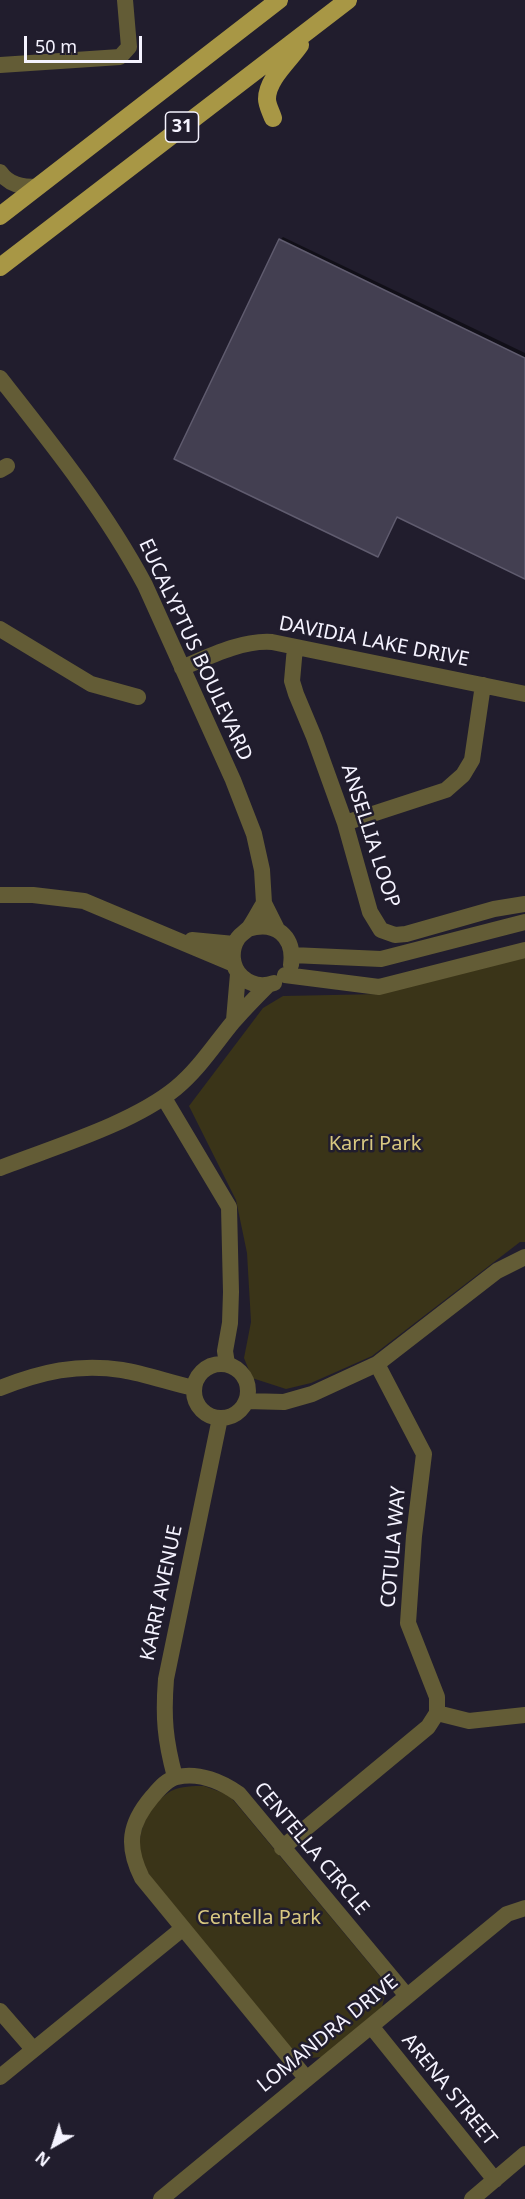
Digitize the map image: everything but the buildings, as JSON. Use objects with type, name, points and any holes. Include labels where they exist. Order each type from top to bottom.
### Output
[{"type":"main road","name":"31","points":[[0,216],[279,0]]},
{"type":"main road","name":"31","points":[[0,267],[348,0]]},
{"type":"main road","points":[[273,118],[267,101],[268,91],[276,76],[299,47],[306,32]]},
{"type":"main road","points":[[0,276],[11,267],[16,255]]},
{"type":"street","points":[[0,65],[120,57],[129,47],[125,0]]},
{"type":"street","points":[[0,172],[5,179],[21,186],[38,188]]},
{"type":"street","name":"EUCALYPTUS BOULEVARD","points":[[0,378],[46,436],[129,554],[182,668],[254,834],[262,870],[264,903],[277,929],[291,945],[292,956]]},
{"type":"street","points":[[0,629],[90,684],[138,697]]},
{"type":"street","name":"DAVIDIA LAKE DRIVE","points":[[182,668],[258,641],[525,694]]},
{"type":"street","name":"ANSELLIA LOOP","points":[[295,647],[292,681],[345,823],[370,912],[376,924],[387,933],[406,934],[494,909],[525,903]]},
{"type":"street","points":[[345,823],[446,790],[455,783],[472,760],[483,686]]},
{"type":"street","points":[[0,895],[84,901],[176,939],[236,969],[246,981],[256,985],[268,985],[278,981],[291,966],[292,956],[381,959],[525,922]]},
{"type":"street","points":[[248,929],[264,903]]},
{"type":"street","points":[[234,1020],[236,969],[232,954],[234,944],[248,929],[258,926],[277,929]]},
{"type":"street","points":[[176,939],[234,944]]},
{"type":"street","points":[[285,975],[379,987],[525,950]]},
{"type":"street","points":[[0,1168],[124,1119],[164,1098],[202,1063],[234,1020],[268,985]]},
{"type":"street","points":[[164,1098],[229,1207],[231,1292],[230,1323],[225,1351],[227,1364]]},
{"type":"street","points":[[246,1401],[284,1402],[303,1397],[377,1364],[497,1270],[525,1257]]},
{"type":"street","points":[[227,1364],[243,1374],[248,1392],[246,1401],[236,1414],[220,1418],[204,1412],[195,1397],[194,1388],[197,1379],[209,1366],[227,1364]]},
{"type":"street","name":"COTULA WAY","points":[[377,1364],[424,1454],[414,1536],[408,1623],[437,1697],[437,1713]]},
{"type":"street","points":[[0,1388],[34,1374],[78,1367],[123,1370],[194,1388]]},
{"type":"street","name":"KARRI AVENUE","points":[[175,1777],[165,1736],[163,1712],[166,1679],[220,1418]]},
{"type":"street","points":[[282,1848],[428,1727],[437,1713],[469,1721],[525,1715]]},
{"type":"street","name":"CENTELLA CIRCLE","points":[[175,1777],[198,1776],[228,1786],[239,1794],[407,1996]]},
{"type":"street","points":[[175,1777],[160,1787],[141,1810],[132,1835],[134,1861],[142,1878],[182,1929],[306,2079]]},
{"type":"street","name":"LOMANDRA DRIVE","points":[[160,2199],[507,1914],[525,1908]]},
{"type":"street","points":[[0,2077],[182,1929]]},
{"type":"street","points":[[0,2011],[33,2049]]},
{"type":"street","name":"ARENA STREET","points":[[371,2025],[495,2180]]},
{"type":"street","points":[[472,2199],[525,2154]]},
{"type":"green space","name":"Karri Park","points":[[525,955],[525,1242],[520,1242],[372,1356],[311,1383],[286,1389],[252,1378],[244,1358],[251,1322],[247,1253],[236,1200],[189,1106],[263,1008],[283,996],[381,994]]},
{"type":"green space","name":"Centella Park","points":[[204,1786],[229,1795],[383,1980],[386,1991],[382,2007],[323,2057],[309,2058],[293,2051],[153,1880],[142,1862],[140,1840],[142,1830],[145,1820],[156,1804],[175,1789]]}]
